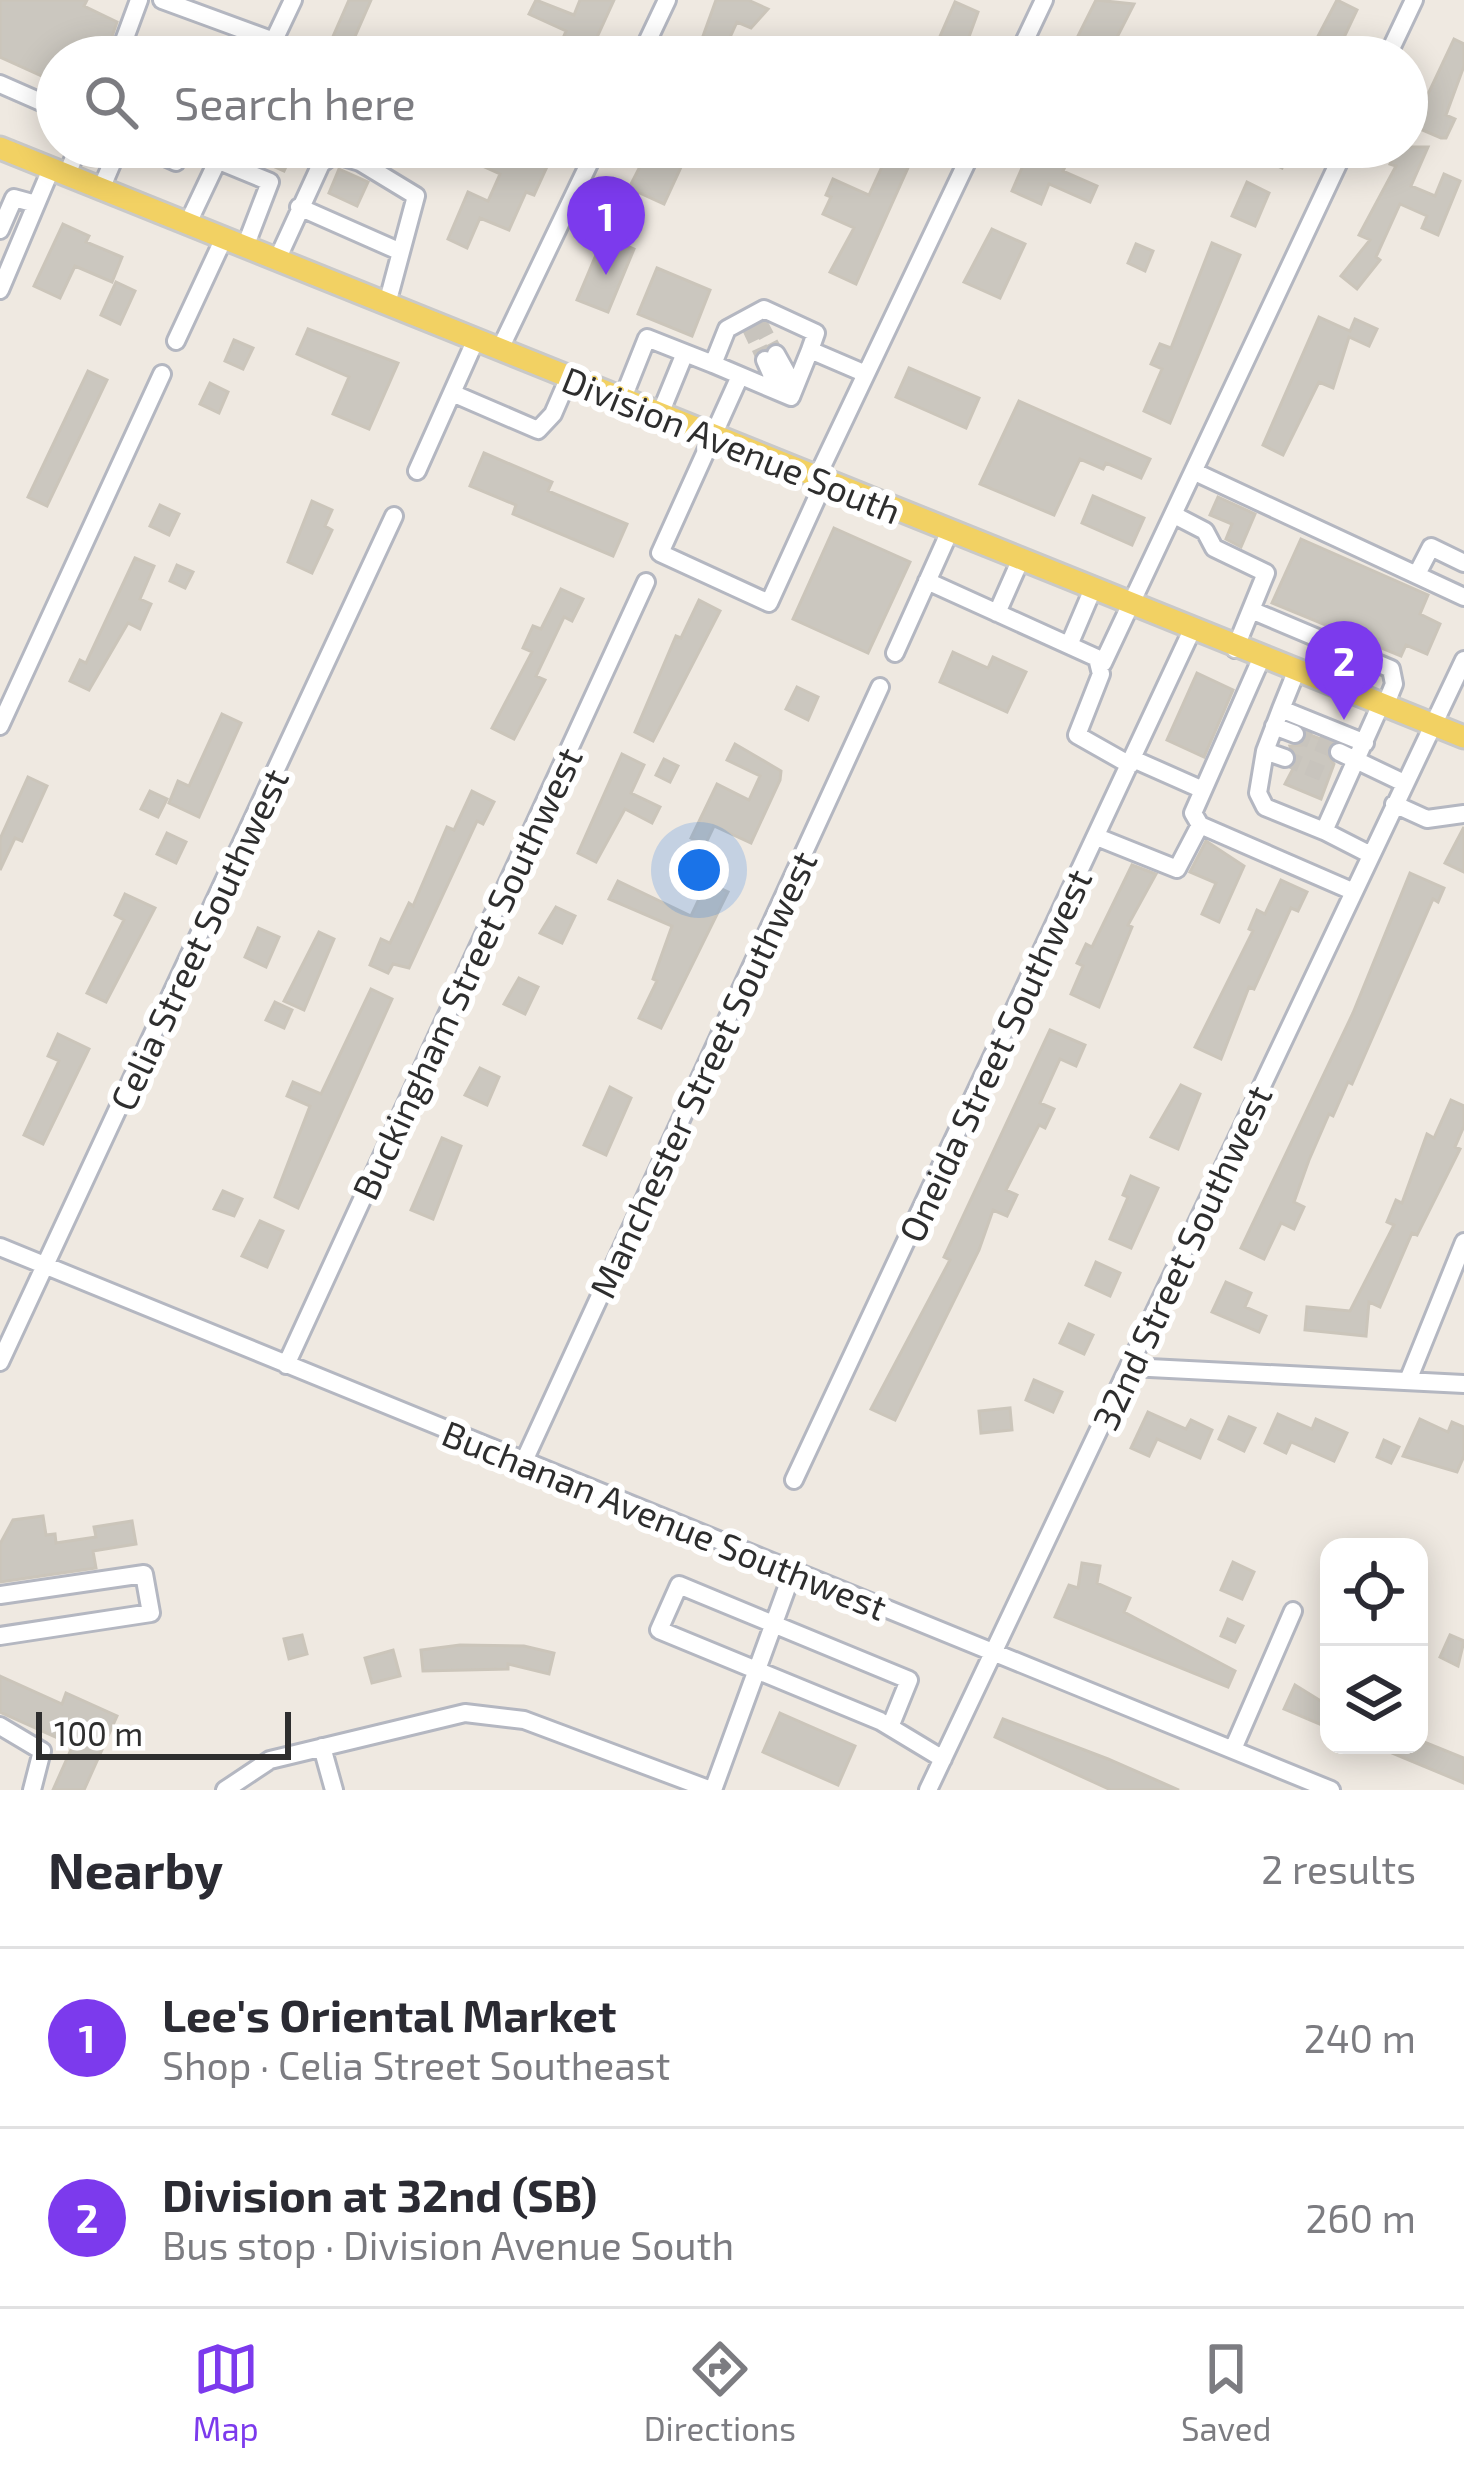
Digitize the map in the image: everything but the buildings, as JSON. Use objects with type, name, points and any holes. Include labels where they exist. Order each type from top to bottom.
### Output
[{"type":"main road","name":"Division Avenue South","points":[[0,148],[36,163]]},
{"type":"main road","name":"Division Avenue South","points":[[49,168],[1235,649],[1464,737]]},
{"type":"street","points":[[128,36],[139,0]]},
{"type":"street","points":[[162,0],[217,23],[233,0]]},
{"type":"street","points":[[276,36],[293,0]]},
{"type":"street","points":[[650,36],[667,0]]},
{"type":"street","points":[[1027,36],[1044,0]]},
{"type":"street","points":[[1398,36],[1414,0]]},
{"type":"street","points":[[224,19],[250,36]]},
{"type":"street","points":[[0,84],[36,100]]},
{"type":"street","points":[[0,290],[37,204],[62,168]]},
{"type":"street","points":[[101,189],[110,168]]},
{"type":"street","points":[[188,223],[214,168]]},
{"type":"street","points":[[176,341],[270,182],[240,168]]},
{"type":"street","points":[[277,260],[319,168]]},
{"type":"street","points":[[371,168],[416,196],[387,304]]},
{"type":"street","points":[[500,350],[587,168]]},
{"type":"street","points":[[740,376],[660,553],[769,603],[866,374],[964,168]]},
{"type":"street","points":[[1203,790],[1077,735],[1102,663],[1336,168]]},
{"type":"street","points":[[0,230],[14,198],[37,204]]},
{"type":"street","points":[[299,207],[401,252]]},
{"type":"street","points":[[713,364],[727,329],[752,320],[764,309],[816,334],[787,389]]},
{"type":"street","points":[[623,398],[647,338],[740,376],[787,389]]},
{"type":"street","points":[[416,471],[476,340]]},
{"type":"street","points":[[810,350],[866,374]]},
{"type":"street","points":[[660,413],[685,353]]},
{"type":"street","points":[[770,357],[773,378],[787,389]]},
{"type":"street","points":[[0,725],[162,374]]},
{"type":"street","points":[[452,393],[538,430],[553,414],[569,377]]},
{"type":"street","points":[[1195,472],[1464,597]]},
{"type":"street","points":[[1174,515],[1204,531],[1214,548],[1266,573],[1235,649]]},
{"type":"street","name":"Celia Street Southwest","points":[[0,1362],[394,516]]},
{"type":"street","points":[[895,653],[949,533]]},
{"type":"street","points":[[1418,574],[1431,548],[1464,563]]},
{"type":"street","points":[[997,613],[1019,561]]},
{"type":"street","points":[[927,581],[1102,663]]},
{"type":"street","name":"Buckingham Street Southwest","points":[[286,1365],[646,582]]},
{"type":"street","points":[[1069,645],[1092,590]]},
{"type":"street","points":[[1251,610],[1391,669],[1394,684],[1357,761],[1337,779],[1324,831]]},
{"type":"street","name":"Oneida Street Southwest","points":[[794,1480],[1192,630]]},
{"type":"street","points":[[1261,659],[1193,813],[1200,825],[1352,891]]},
{"type":"street","name":"32nd Street Southwest","points":[[928,1790],[1464,660]]},
{"type":"street","points":[[1296,672],[1265,751],[1258,793],[1265,807],[1369,854]]},
{"type":"street","name":"Manchester Street Southwest","points":[[524,1461],[880,687]]},
{"type":"street","points":[[1278,718],[1365,743]]},
{"type":"street","points":[[1278,718],[1295,734]]},
{"type":"street","points":[[1265,751],[1285,758]]},
{"type":"street","points":[[1339,752],[1404,782]]},
{"type":"street","points":[[1394,804],[1427,819],[1464,814]]},
{"type":"street","points":[[1096,837],[1178,869],[1200,825]]},
{"type":"street","points":[[1409,1378],[1464,1242]]},
{"type":"street","name":"Buchanan Avenue Southwest","points":[[0,1247],[1330,1790]]},
{"type":"street","points":[[1130,1367],[1464,1384]]},
{"type":"street","points":[[226,1790],[270,1760],[465,1713],[552,1729],[712,1790],[793,1571]]},
{"type":"street","points":[[0,1594],[144,1574],[151,1613],[0,1636]]},
{"type":"street","points":[[890,1727],[909,1680],[679,1585],[659,1630],[890,1727],[943,1759]]},
{"type":"street","points":[[1233,1749],[1293,1611]]},
{"type":"street","points":[[0,1726],[42,1751],[32,1790]]},
{"type":"street","points":[[322,1748],[334,1790]]},
{"type":"tunnel","points":[[759,322],[776,354]]},
{"type":"tunnel","points":[[749,326],[765,360]]},
{"type":"tunnel","points":[[1295,734],[1339,752]]},
{"type":"tunnel","points":[[1285,758],[1329,776]]},
{"type":"place","name":"Lee's Oriental Market","points":[[606,275]]},
{"type":"place","name":"Division at 32nd (SB)","points":[[1344,720]]}]
